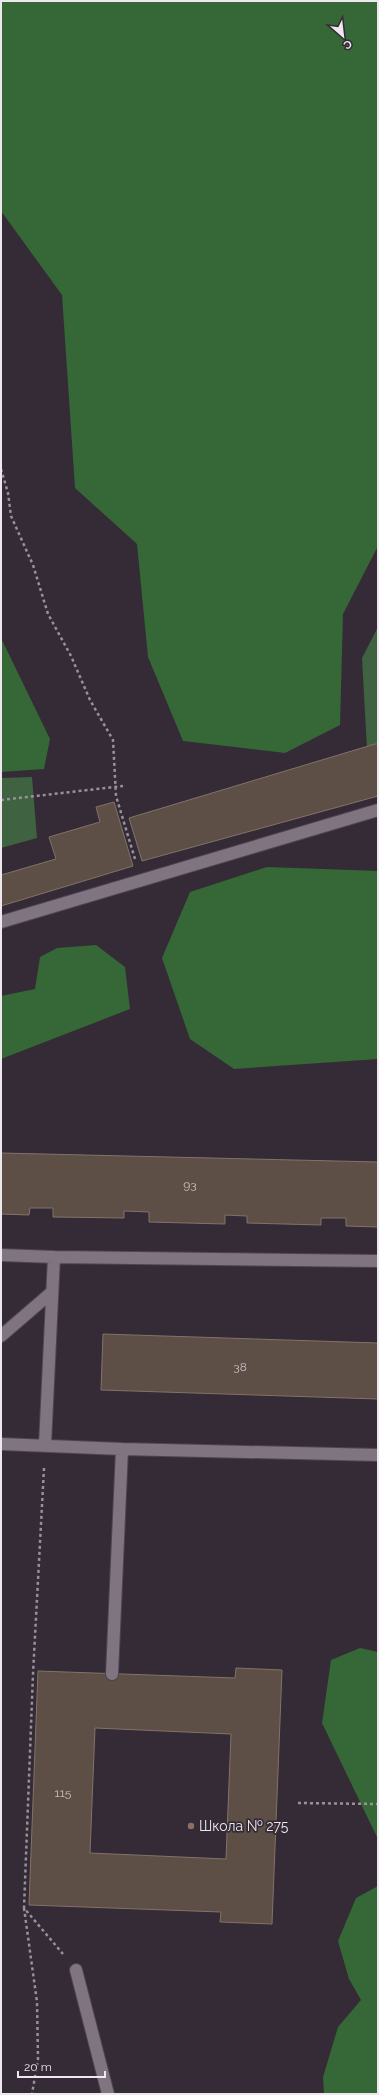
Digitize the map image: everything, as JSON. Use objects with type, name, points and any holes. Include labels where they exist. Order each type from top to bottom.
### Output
[{"type":"lane","points":[[1,922],[141,879],[378,810]]},
{"type":"lane","points":[[1,1254],[54,1257],[378,1261]]},
{"type":"lane","points":[[45,1445],[54,1257]]},
{"type":"lane","points":[[1,1336],[52,1292]]},
{"type":"lane","points":[[1,1444],[122,1449],[378,1455]]},
{"type":"lane","points":[[112,1674],[122,1449]]},
{"type":"lane","points":[[76,1970],[108,2094]]},
{"type":"path","points":[[1,469],[8,493],[11,516],[34,565],[48,614],[71,656],[90,700],[113,740],[116,796],[141,879]]},
{"type":"path","points":[[1,800],[123,786]]},
{"type":"path","points":[[32,2094],[38,2059],[37,2002],[24,1908],[33,1674],[45,1445]]},
{"type":"path","points":[[298,1803],[378,1804]]},
{"type":"path","points":[[24,1908],[76,1970]]},
{"type":"green space","points":[[1,1],[378,1],[378,546],[343,614],[340,725],[285,753],[183,741],[148,657],[137,544],[75,488],[62,295],[1,211]]},
{"type":"green space","points":[[378,627],[378,746],[367,749],[362,658]]},
{"type":"green space","points":[[1,638],[50,739],[44,769],[1,772]]},
{"type":"green space","points":[[32,777],[37,838],[1,848],[1,778]]},
{"type":"green space","points":[[267,867],[378,871],[378,1059],[234,1069],[190,1039],[162,958],[190,892]]},
{"type":"green space","points":[[96,945],[125,967],[130,1009],[1,1059],[1,996],[35,989],[40,957],[57,948]]},
{"type":"green space","points":[[360,1648],[378,1652],[378,1847],[377,1837],[322,1723],[331,1660]]},
{"type":"green space","points":[[378,1886],[378,2094],[324,2094],[323,2077],[338,2027],[361,2000],[349,1979],[338,1941],[356,1898]]},
{"type":"building","points":[[378,744],[378,796],[142,861],[129,818]]},
{"type":"building","points":[[114,802],[133,866],[1,906],[1,875],[56,859],[49,837],[100,822],[96,807]]},
{"type":"building","points":[[1,1153],[378,1162],[378,1227],[346,1226],[346,1218],[321,1218],[321,1225],[247,1223],[247,1216],[225,1215],[225,1224],[149,1222],[149,1212],[124,1211],[124,1218],[53,1217],[53,1208],[30,1208],[29,1215],[1,1214]]},
{"type":"building","points":[[103,1334],[378,1343],[378,1399],[101,1390]]},
{"type":"building","points":[[236,1668],[282,1670],[272,1924],[220,1922],[221,1912],[29,1905],[38,1671],[235,1678]],"holes":[[[95,1728],[231,1734],[226,1859],[90,1853]]]},
{"type":"place","name":"Школа № 275","points":[[191,1826]]}]
